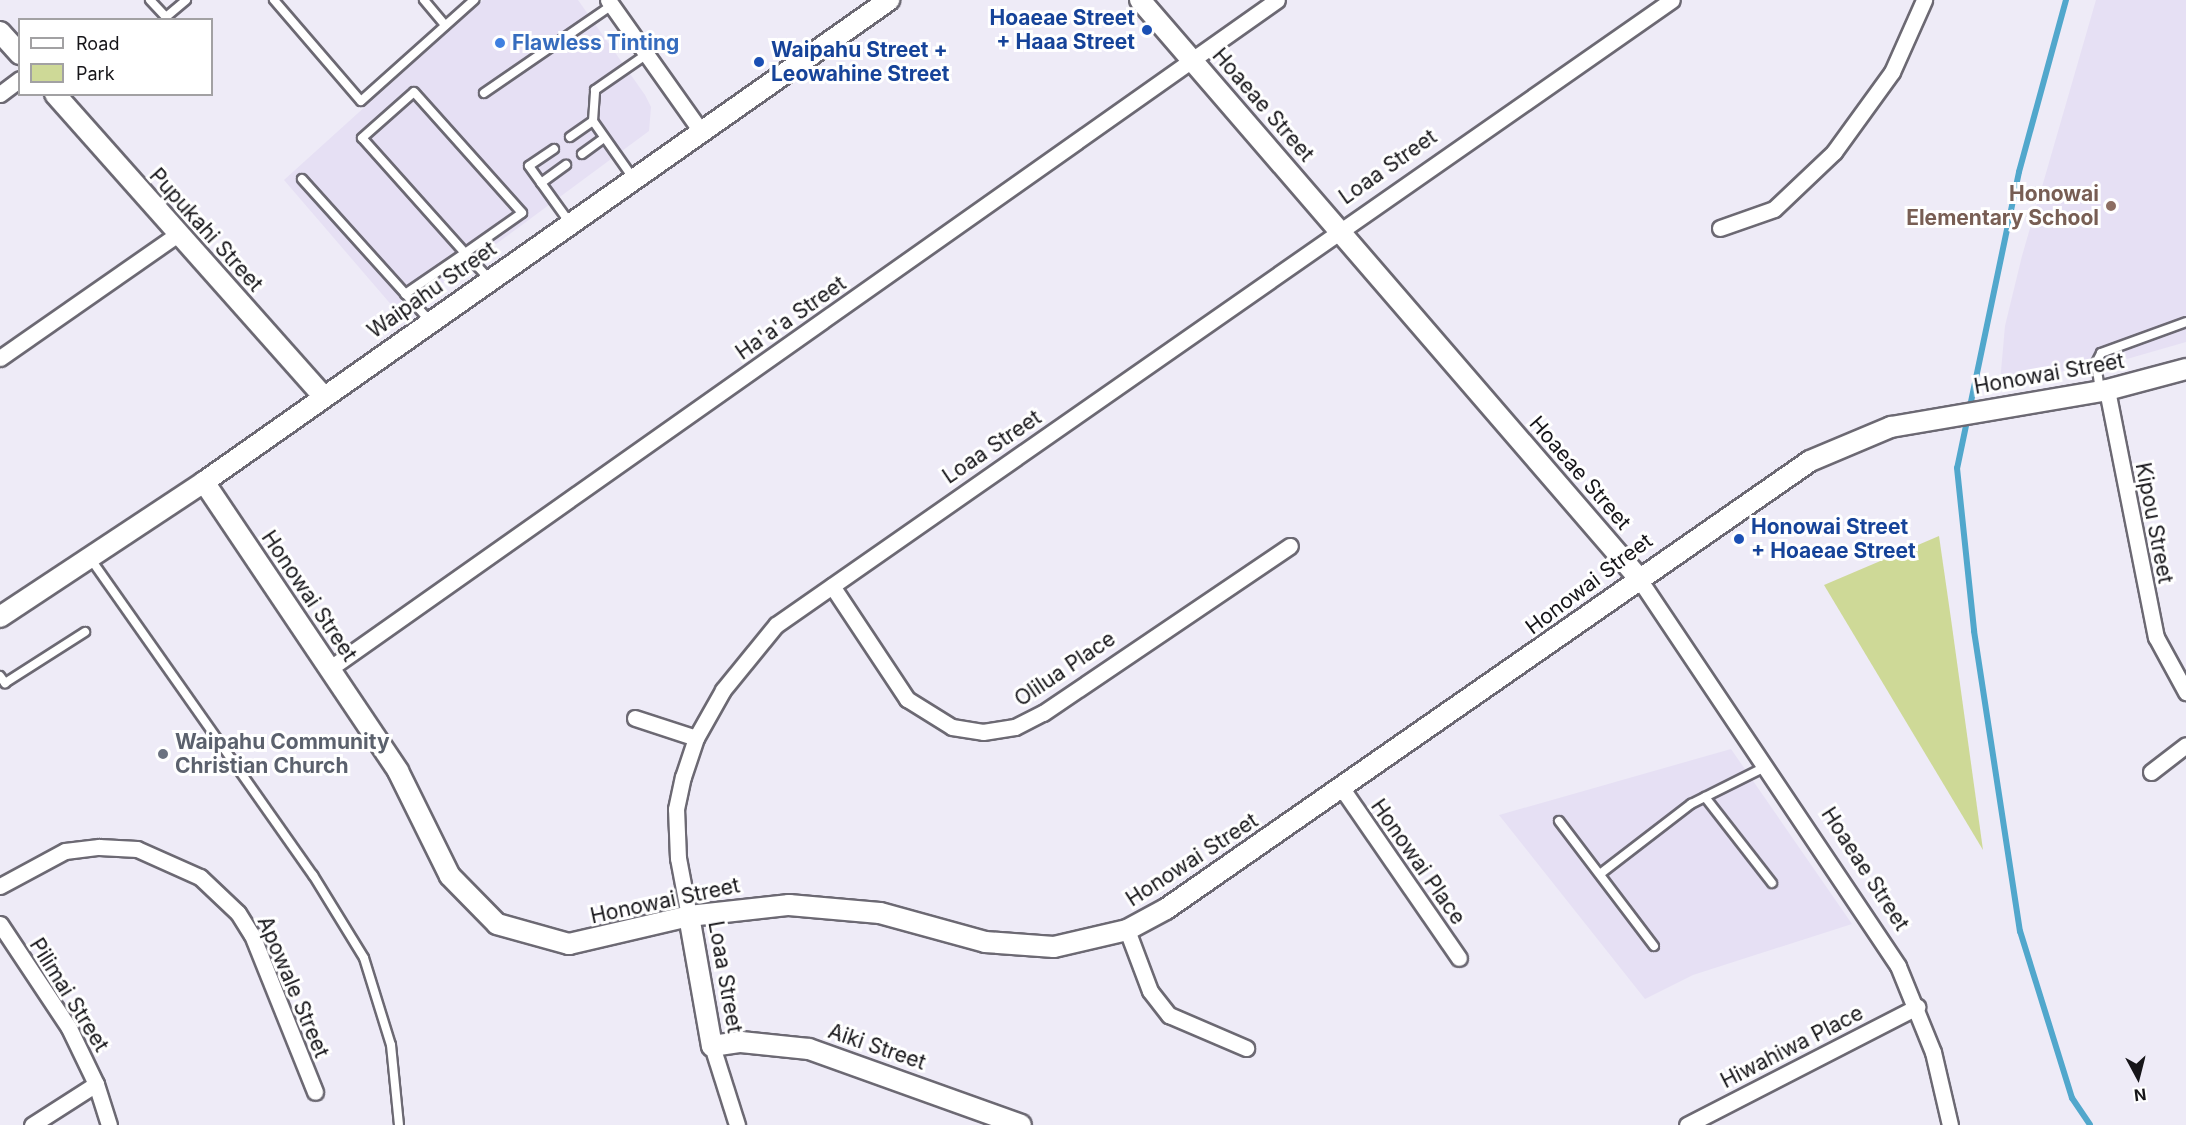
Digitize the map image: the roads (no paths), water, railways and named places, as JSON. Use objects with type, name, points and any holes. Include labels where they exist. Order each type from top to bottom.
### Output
[{"type":"street","name":"Waipahu Street","points":[[0,617],[204,482],[322,396],[700,130],[889,0]]},
{"type":"street","name":"Hoaeae Street","points":[[1140,0],[1637,576],[1875,926],[1917,1007],[1950,1125]]},
{"type":"street","name":"Ha'a'a Street","points":[[329,669],[1277,0]]},
{"type":"street","name":"Loaa Street","points":[[737,1125],[712,1046],[678,858],[676,809],[696,738],[749,656],[776,625],[1140,375],[1339,230],[1672,0]]},
{"type":"street","points":[[1719,228],[1774,208],[1834,153],[1892,72],[1924,0]]},
{"type":"street","points":[[610,2],[700,130]]},
{"type":"street","points":[[0,32],[18,52]]},
{"type":"street","points":[[0,94],[18,80]]},
{"type":"street","name":"Pupukahi Street","points":[[57,96],[322,396]]},
{"type":"street","points":[[0,358],[178,234]]},
{"type":"street","name":"Honowai Street","points":[[204,482],[398,771],[450,876],[497,924],[569,944],[690,916],[741,908],[835,908],[1022,947],[1088,942],[1127,930],[1166,909],[1514,672],[1637,576],[1809,461],[1882,430],[1930,418],[2104,391],[2186,369]]},
{"type":"street","name":"Kipou Street","points":[[2104,391],[2156,637],[2186,692]]},
{"type":"street","name":"Olilua Place","points":[[832,586],[907,699],[952,727],[983,732],[1043,713],[1290,546]]},
{"type":"street","points":[[635,718],[696,738]]},
{"type":"street","points":[[2151,772],[2186,745]]},
{"type":"street","name":"Honowai Place","points":[[1342,790],[1459,958]]},
{"type":"street","name":"Apowale Street","points":[[0,886],[65,851],[99,847],[137,849],[200,877],[238,913],[252,935],[315,1092]]},
{"type":"street","name":"Pilimai Street","points":[[0,924],[69,1028],[96,1083],[109,1125]]},
{"type":"street","points":[[1127,930],[1150,992],[1169,1015],[1246,1048]]},
{"type":"street","name":"Hiwahiwa Place","points":[[1687,1125],[1917,1007]]},
{"type":"street","name":"Aiki Street","points":[[712,1046],[776,1044],[829,1054],[1021,1125]]},
{"type":"street","points":[[32,1125],[96,1083]]},
{"type":"lane","points":[[150,0],[166,17],[186,0]]},
{"type":"lane","points":[[274,0],[361,100],[474,0]]},
{"type":"lane","points":[[424,0],[445,25]]},
{"type":"lane","points":[[484,93],[610,2]]},
{"type":"lane","points":[[633,178],[592,122],[595,90],[646,54]]},
{"type":"lane","points":[[405,294],[465,253],[522,213],[414,92],[362,138],[465,253],[489,279]]},
{"type":"lane","points":[[570,137],[592,122]]},
{"type":"lane","points":[[582,154],[604,138]]},
{"type":"lane","points":[[554,149],[529,166],[570,223]]},
{"type":"lane","points":[[541,183],[566,165]]},
{"type":"lane","points":[[302,178],[430,321]]},
{"type":"lane","points":[[2104,391],[2096,363],[2101,353],[2186,322]]},
{"type":"lane","points":[[89,557],[313,874],[364,958],[391,1045],[399,1125]]},
{"type":"lane","points":[[0,676],[5,683],[85,632]]},
{"type":"lane","points":[[1600,874],[1705,797],[1767,766]]},
{"type":"lane","points":[[1705,797],[1772,883]]},
{"type":"lane","points":[[1560,821],[1654,946]]},
{"type":"waterway","points":[[2066,0],[2019,172],[1957,468],[1974,631],[2020,931],[2072,1098],[2090,1125]]},
{"type":"place","name":"Hoaeae Street + Haaa Street","points":[[1147,30]]},
{"type":"place","name":"Flawless Tinting","points":[[500,43]]},
{"type":"place","name":"Waipahu Street + Leowahine Street","points":[[759,62]]},
{"type":"place","name":"Honowai Elementary School","points":[[2111,206]]},
{"type":"place","name":"Honowai Street + Hoaeae Street","points":[[1739,539]]},
{"type":"place","name":"Waipahu Community Christian Church","points":[[163,754]]}]
